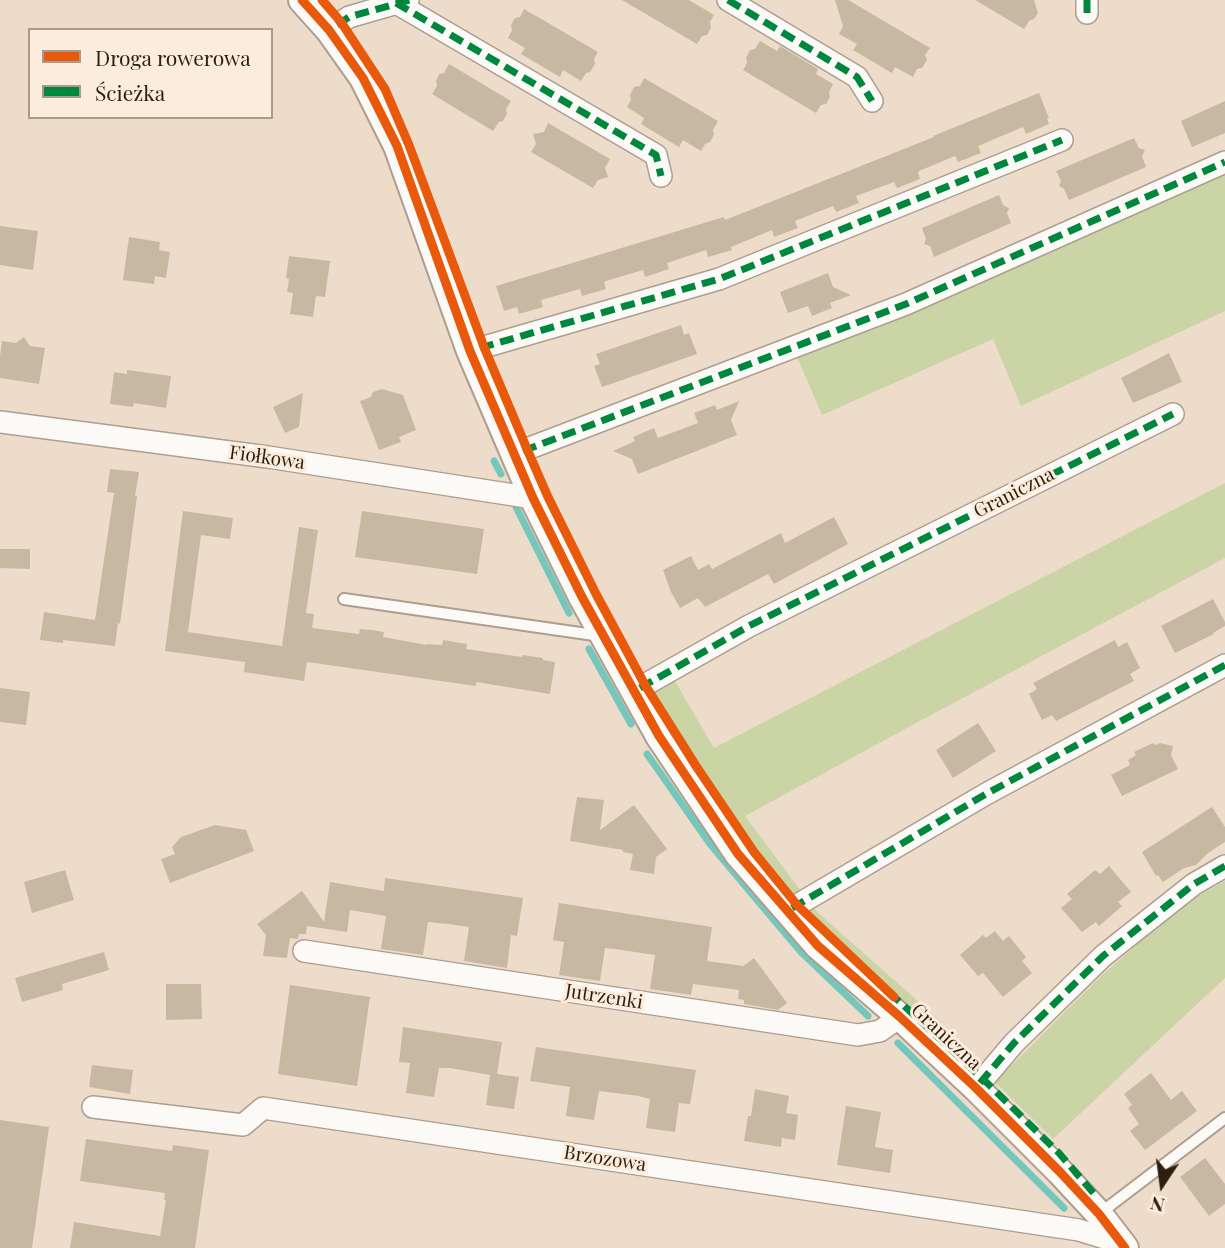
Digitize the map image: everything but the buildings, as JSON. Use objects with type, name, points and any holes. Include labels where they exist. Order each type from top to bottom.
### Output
[{"type":"street","name":"Graniczna","points":[[302,0],[329,30],[363,78],[397,146],[470,351],[533,498],[582,597],[659,736],[738,855],[818,946],[976,1088],[1060,1172],[1123,1245]]},
{"type":"street","points":[[728,0],[857,77],[872,101]]},
{"type":"street","points":[[329,30],[349,17],[403,2],[656,155],[661,176]]},
{"type":"street","points":[[470,351],[719,279],[1062,140]]},
{"type":"street","points":[[514,454],[906,304],[1225,162]]},
{"type":"street","name":"Graniczna","points":[[634,691],[748,626],[1172,414]]},
{"type":"street","name":"Fiołkowa","points":[[0,422],[268,457],[533,498]]},
{"type":"street","points":[[787,911],[986,794],[1225,665]]},
{"type":"street","points":[[976,1088],[1014,1043],[1103,956],[1194,884],[1225,866]]},
{"type":"street","name":"Jutrzenki","points":[[304,951],[858,1035],[880,1031],[900,1017]]},
{"type":"street","name":"Brzozowa","points":[[93,1107],[243,1125],[262,1108],[1079,1230],[1123,1245]]},
{"type":"lane","points":[[344,599],[604,636]]},
{"type":"lane","points":[[1099,1214],[1225,1118]]},
{"type":"green space","points":[[1225,168],[1225,311],[1021,406],[993,339],[822,415],[797,357]]},
{"type":"green space","points":[[1225,483],[1225,558],[745,816],[815,910],[938,1019],[981,1066],[975,1065],[793,900],[710,783],[645,678],[673,678],[714,748]]},
{"type":"green space","points":[[1225,881],[1225,978],[1053,1139],[995,1082],[1101,976],[1182,905]]},
{"type":"waterway","points":[[494,461],[501,474]]},
{"type":"waterway","points":[[516,507],[569,613]]},
{"type":"waterway","points":[[589,649],[631,724]]},
{"type":"waterway","points":[[647,754],[710,844],[752,894],[801,952],[868,1016]]},
{"type":"waterway","points":[[898,1043],[1064,1208]]},
{"type":"marked path","points":[[337,25],[349,17],[410,0]]},
{"type":"marked path","points":[[728,0],[857,77],[872,101]]},
{"type":"marked path","points":[[1087,0],[1087,13]]},
{"type":"marked path","points":[[396,3],[656,155],[661,176]]},
{"type":"marked path","points":[[480,348],[719,279],[1062,140]]},
{"type":"marked path","points":[[523,451],[906,304],[1225,162]]},
{"type":"marked path","points":[[640,688],[749,626],[1173,414]]},
{"type":"marked path","points":[[792,908],[986,794],[1225,665]]},
{"type":"marked path","points":[[980,1083],[1014,1043],[1103,956],[1194,884],[1225,866]]},
{"type":"marked path","points":[[889,992],[1059,1153],[1096,1196]]},
{"type":"cycle path","points":[[302,0],[329,30],[363,78],[397,146],[470,351],[533,498],[582,597],[659,736],[738,854],[818,946],[976,1088],[1060,1172],[1099,1214],[1125,1248]]},
{"type":"cycle path","points":[[322,0],[341,22],[385,89],[409,145],[484,347],[527,449],[596,594],[645,685],[754,852],[797,905],[894,997]]}]
